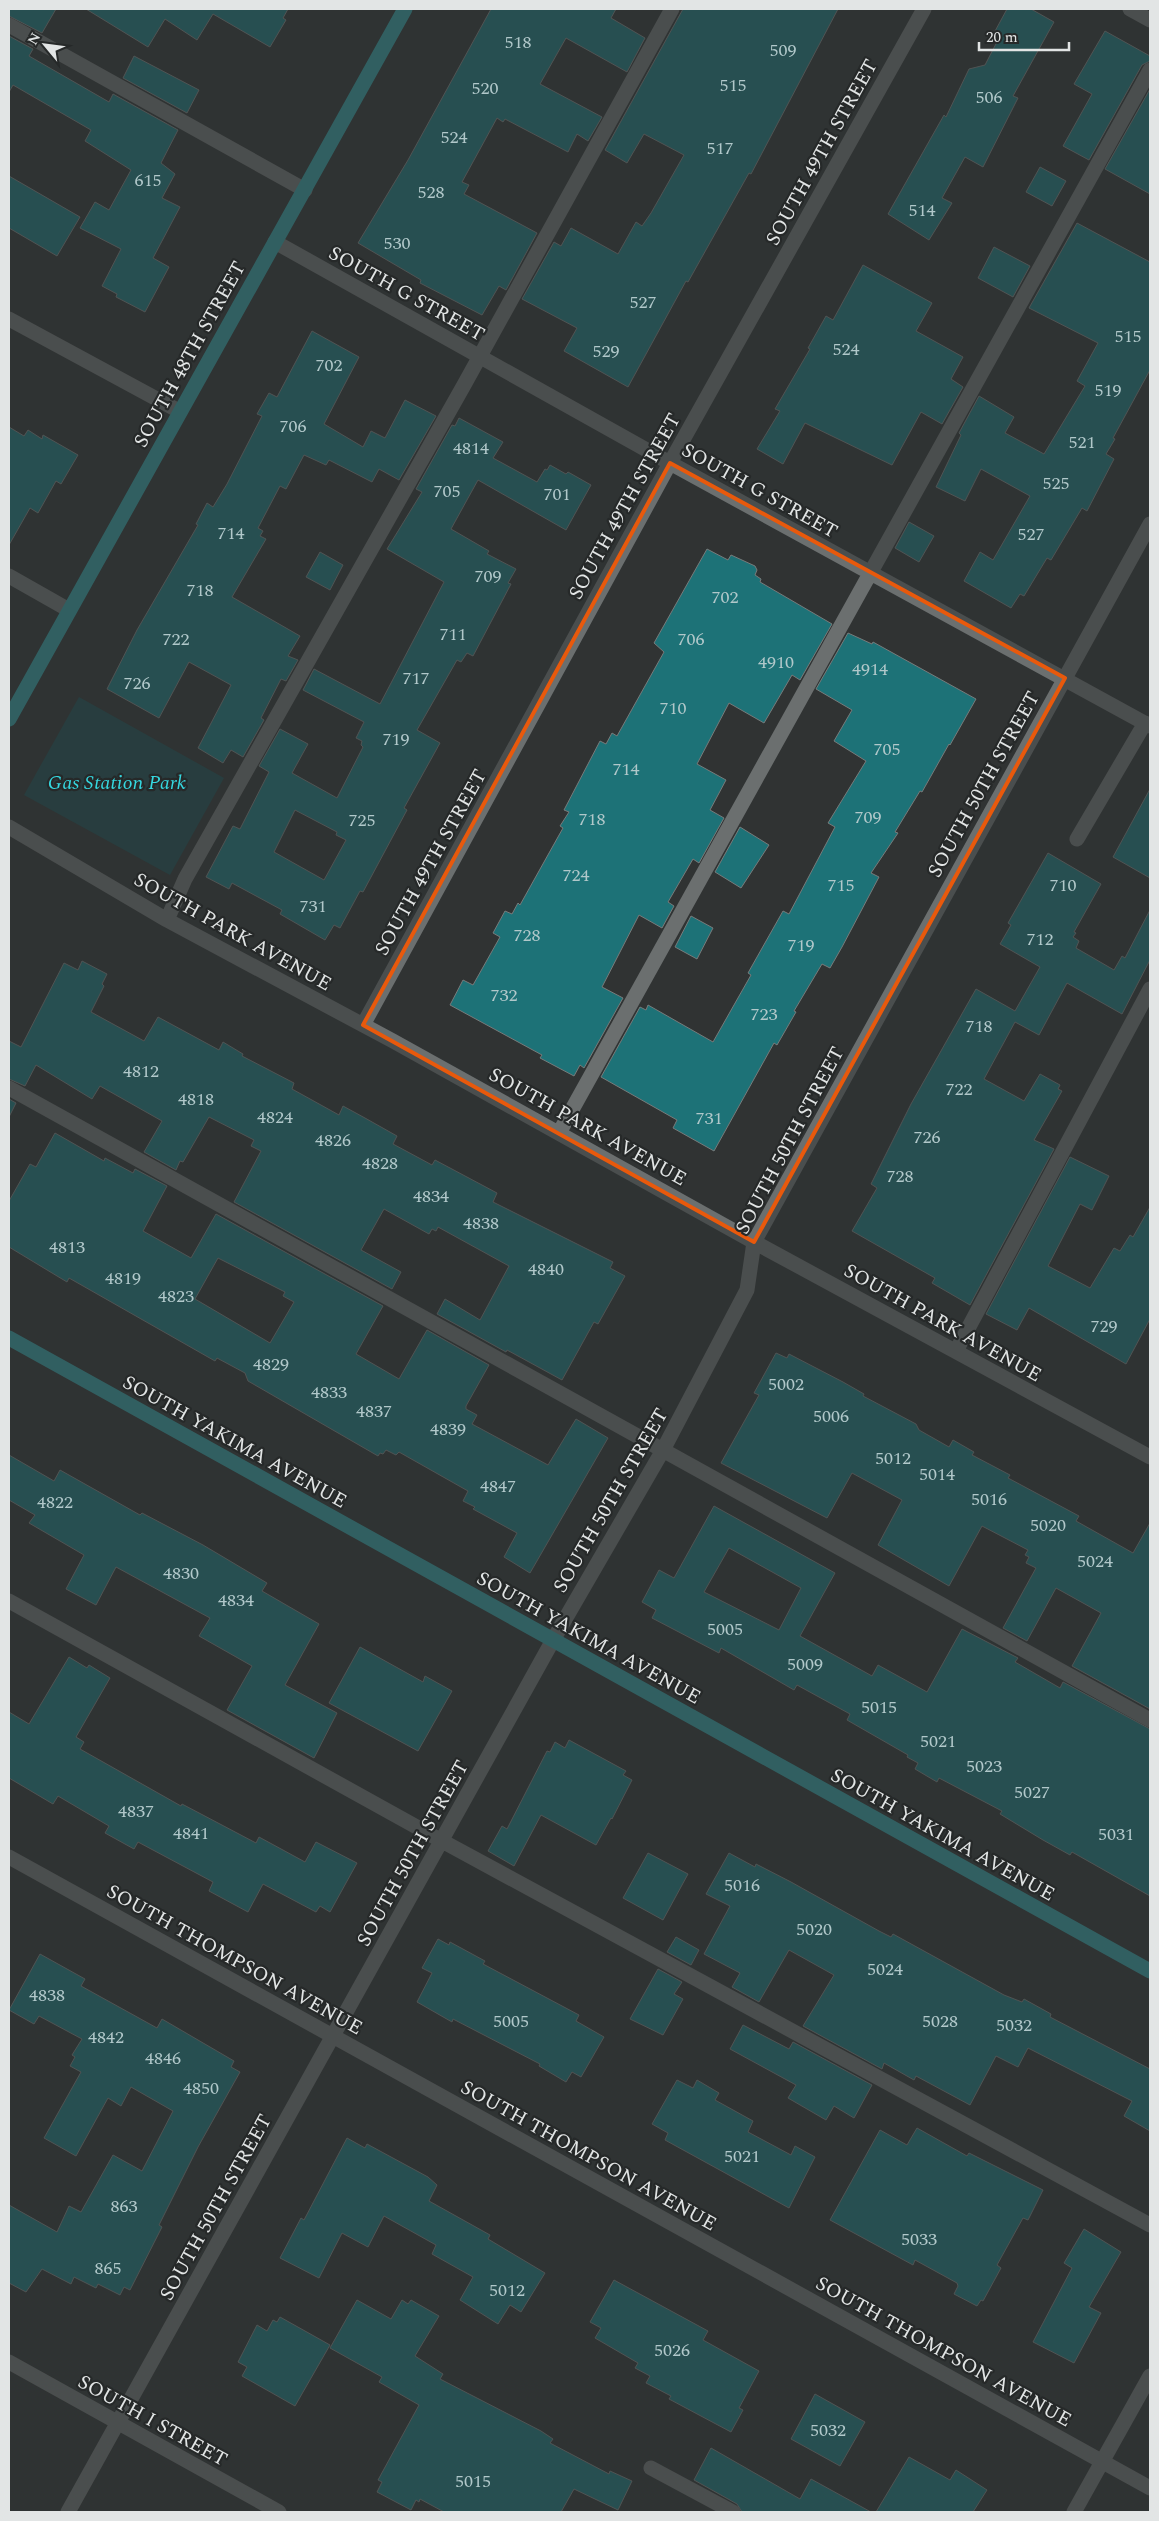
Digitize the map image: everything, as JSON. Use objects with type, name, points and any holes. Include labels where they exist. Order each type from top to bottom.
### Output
[{"type":"main road","name":"SOUTH 48TH STREET","points":[[9,719],[179,411],[305,190],[405,9]]},
{"type":"main road","name":"SOUTH YAKIMA AVENUE","points":[[9,1338],[1150,1972]]},
{"type":"street","points":[[167,920],[185,879],[480,357],[672,9]]},
{"type":"street","name":"SOUTH 49TH STREET","points":[[363,1025],[670,463],[924,9]]},
{"type":"street","points":[[1130,9],[1150,20]]},
{"type":"street","points":[[9,25],[305,190]]},
{"type":"street","points":[[559,1133],[1150,70]]},
{"type":"street","name":"SOUTH G STREET","points":[[274,242],[670,463],[1148,724]]},
{"type":"street","points":[[9,319],[179,411]]},
{"type":"street","name":"SOUTH 50TH STREET","points":[[68,2512],[334,2037],[553,1640],[663,1450],[747,1290],[754,1242],[1150,524]]},
{"type":"street","points":[[9,576],[69,610]]},
{"type":"street","points":[[1077,839],[1148,724]]},
{"type":"street","name":"SOUTH PARK AVENUE","points":[[9,827],[167,920],[363,1025],[754,1242],[1150,1457]]},
{"type":"street","points":[[956,1352],[1150,989]]},
{"type":"street","points":[[9,1088],[1150,1720]]},
{"type":"street","points":[[9,1601],[442,1841],[1150,2225]]},
{"type":"street","name":"SOUTH THOMPSON AVENUE","points":[[9,1857],[1150,2488]]},
{"type":"street","name":"SOUTH I STREET","points":[[9,2362],[278,2512]]},
{"type":"street","points":[[1074,2512],[1150,2376]]},
{"type":"street","points":[[651,2468],[733,2512]]},
{"type":"highlighted area","points":[[670,463],[1065,678],[754,1242],[363,1025]]},
{"type":"green space","name":"Gas Station Park","points":[[79,697],[224,778],[170,875],[24,795]]},
{"type":"building","points":[[9,9],[56,9],[42,33],[9,16]]},
{"type":"building","points":[[86,9],[288,9],[283,18],[286,20],[270,47],[213,14],[197,40],[165,19],[148,47]]},
{"type":"building","points":[[491,9],[616,9],[611,18],[645,38],[627,72],[566,38],[540,84],[602,117],[588,141],[577,134],[568,152],[505,119],[503,122],[497,118],[462,182],[469,185],[464,194],[537,233],[506,290],[499,286],[482,315],[420,283],[421,280],[358,243],[408,160]]},
{"type":"building","points":[[683,9],[838,9],[751,174],[749,173],[688,282],[686,281],[628,387],[564,351],[577,328],[522,299],[554,242],[561,246],[571,228],[618,254],[636,222],[642,226],[651,213],[684,155],[644,134],[627,163],[605,150]]},
{"type":"building","points":[[1007,9],[1031,9],[1054,22],[1013,96],[1018,98],[983,167],[965,157],[942,198],[952,203],[929,240],[888,214],[944,115],[946,117],[969,69],[985,65],[1000,36],[994,33]]},
{"type":"building","points":[[1105,31],[1150,56],[1150,61],[1142,65],[1089,160],[1063,146],[1092,94],[1074,84]]},
{"type":"building","points":[[9,36],[33,49],[29,56],[109,102],[113,94],[178,130],[161,163],[175,174],[162,198],[180,207],[153,258],[169,267],[145,312],[116,297],[117,294],[102,286],[121,249],[80,228],[95,202],[109,210],[131,170],[85,141],[91,130],[13,85],[9,92]]},
{"type":"building","points":[[134,56],[199,90],[187,113],[123,78]]},
{"type":"building","points":[[1150,89],[1150,194],[1105,169]]},
{"type":"building","points":[[1040,167],[1066,181],[1052,206],[1026,192]]},
{"type":"building","points":[[9,176],[80,217],[57,256],[9,228]]},
{"type":"building","points":[[1077,223],[1150,262],[1150,370],[1113,438],[1115,439],[1106,454],[1114,459],[1087,511],[1082,508],[1051,560],[1047,558],[1024,596],[1020,594],[1011,608],[964,581],[980,552],[993,560],[1030,496],[981,469],[965,501],[936,487],[961,435],[959,433],[979,396],[1014,417],[1005,433],[1044,454],[1085,386],[1077,381],[1098,343],[1029,308]]},
{"type":"building","points":[[994,247],[1030,266],[1013,297],[978,278]]},
{"type":"building","points":[[863,265],[932,303],[916,331],[963,357],[951,379],[963,387],[942,424],[921,412],[892,465],[805,423],[783,464],[757,449],[780,411],[775,409],[810,349],[808,348],[826,316],[833,320]]},
{"type":"building","points":[[312,331],[359,357],[324,424],[363,447],[371,431],[385,438],[405,400],[436,416],[399,480],[379,469],[372,482],[329,460],[326,465],[304,455],[286,489],[280,486],[258,528],[263,531],[260,536],[266,539],[232,597],[300,636],[288,656],[298,660],[286,681],[281,679],[261,718],[264,720],[243,757],[231,750],[223,763],[198,748],[231,685],[189,662],[159,718],[107,689],[137,630],[198,525],[196,524],[207,503],[213,507],[227,484],[262,416],[257,414],[269,393],[277,397]]},
{"type":"building","points":[[459,418],[503,442],[493,458],[537,482],[545,469],[547,470],[550,465],[566,474],[568,472],[591,485],[566,530],[478,480],[451,529],[489,551],[487,554],[516,569],[508,583],[511,584],[473,656],[467,653],[461,662],[457,660],[417,730],[440,743],[404,808],[407,810],[363,892],[360,891],[340,928],[334,925],[325,940],[280,914],[282,910],[232,883],[229,889],[206,877],[233,826],[240,829],[269,772],[259,766],[280,729],[308,744],[292,773],[337,798],[363,747],[361,745],[362,741],[356,738],[364,722],[303,690],[314,669],[380,704],[444,582],[387,549],[422,492],[416,489],[452,425],[455,426]],"holes":[[[295,810],[337,832],[336,835],[346,840],[324,880],[274,852]]]},
{"type":"building","points":[[9,427],[24,436],[28,430],[42,439],[43,435],[78,455],[61,484],[56,481],[38,513],[30,508],[9,545]]},
{"type":"building","points":[[909,522],[934,536],[919,562],[895,548]]},
{"type":"building","points":[[707,549],[728,560],[731,555],[755,566],[757,570],[755,575],[761,579],[760,582],[832,624],[800,680],[792,675],[764,723],[729,703],[697,764],[726,780],[710,810],[724,818],[699,863],[693,859],[668,902],[674,906],[662,928],[639,915],[602,987],[623,998],[584,1068],[580,1065],[574,1076],[540,1058],[542,1055],[450,1005],[463,980],[473,985],[500,937],[493,933],[505,911],[512,914],[518,903],[520,905],[563,828],[560,826],[569,812],[564,810],[600,741],[606,744],[612,733],[617,736],[664,652],[654,643]]},
{"type":"building","points":[[320,552],[343,565],[330,590],[306,577]]},
{"type":"building","points":[[848,633],[872,644],[873,642],[976,699],[922,792],[920,791],[895,832],[898,833],[871,873],[879,877],[830,968],[822,964],[794,1011],[796,1012],[777,1045],[774,1043],[714,1151],[673,1128],[677,1120],[601,1077],[640,1007],[646,1010],[648,1005],[713,1042],[751,975],[748,973],[783,911],[789,914],[835,827],[828,823],[866,761],[834,741],[852,710],[816,689]]},
{"type":"building","points":[[1150,789],[1150,878],[1113,857]]},
{"type":"building","points":[[740,827],[769,845],[741,888],[715,872]]},
{"type":"building","points":[[1048,853],[1101,884],[1074,932],[1076,933],[1073,937],[1079,941],[1076,948],[1114,970],[1122,956],[1125,958],[1150,910],[1150,960],[1122,1014],[1067,983],[1039,1035],[1015,1022],[984,1079],[1024,1101],[1040,1074],[1060,1085],[1058,1089],[1062,1091],[1034,1140],[1054,1149],[970,1305],[932,1283],[935,1278],[852,1231],[877,1188],[871,1184],[911,1104],[976,989],[1015,1011],[1040,967],[1000,944],[1011,925],[1008,923]]},
{"type":"building","points":[[691,916],[713,928],[697,959],[675,947]]},
{"type":"building","points":[[82,961],[107,974],[102,984],[104,986],[91,1012],[144,1041],[158,1017],[219,1050],[223,1042],[243,1054],[242,1056],[294,1083],[292,1089],[339,1115],[343,1106],[397,1136],[393,1144],[432,1165],[435,1160],[497,1193],[493,1202],[613,1262],[610,1268],[625,1276],[598,1324],[594,1322],[562,1380],[437,1314],[445,1299],[480,1320],[509,1266],[438,1227],[436,1231],[432,1229],[429,1234],[384,1209],[361,1250],[401,1272],[392,1289],[234,1202],[261,1151],[251,1146],[254,1140],[209,1117],[183,1162],[180,1161],[176,1170],[144,1152],[162,1121],[100,1086],[92,1099],[36,1065],[25,1086],[9,1079],[9,1041],[21,1047],[64,963],[78,970]]},
{"type":"building","points":[[9,1099],[16,1103],[9,1117]]},
{"type":"building","points":[[55,1133],[104,1161],[105,1158],[133,1173],[135,1169],[167,1186],[143,1231],[191,1258],[216,1214],[383,1306],[356,1354],[399,1379],[427,1330],[489,1365],[466,1406],[466,1409],[477,1415],[472,1424],[548,1465],[576,1419],[608,1438],[530,1573],[504,1557],[517,1533],[473,1509],[475,1507],[463,1501],[468,1491],[399,1452],[396,1455],[386,1450],[378,1456],[248,1381],[245,1373],[217,1358],[215,1361],[69,1278],[67,1282],[9,1247],[9,1201],[30,1164],[36,1167]],"holes":[[[218,1258],[285,1292],[283,1296],[294,1302],[270,1343],[195,1299]]]},
{"type":"building","points":[[1070,1157],[1109,1176],[1092,1210],[1080,1204],[1048,1266],[1090,1288],[1114,1248],[1120,1251],[1130,1235],[1133,1237],[1150,1207],[1150,1319],[1126,1364],[1029,1308],[1017,1330],[986,1314]]},
{"type":"building","points":[[776,1353],[787,1358],[789,1354],[843,1382],[864,1394],[863,1396],[916,1424],[919,1430],[949,1447],[953,1440],[974,1452],[972,1455],[1010,1475],[1008,1478],[1079,1516],[1076,1521],[1133,1553],[1150,1523],[1150,1709],[1072,1666],[1101,1613],[1056,1588],[1027,1641],[1003,1628],[1036,1568],[1026,1563],[1029,1557],[1025,1555],[1028,1550],[982,1526],[949,1586],[878,1545],[902,1500],[852,1473],[827,1518],[721,1463],[759,1395],[754,1393]]},
{"type":"building","points":[[9,1455],[54,1481],[60,1470],[140,1515],[142,1513],[203,1545],[267,1583],[262,1591],[319,1624],[285,1685],[337,1713],[314,1758],[227,1710],[252,1666],[199,1636],[210,1618],[116,1567],[96,1605],[66,1589],[84,1555],[29,1523],[35,1515],[9,1500]]},
{"type":"building","points":[[714,1506],[835,1573],[800,1636],[872,1676],[878,1665],[927,1692],[962,1629],[1018,1658],[1015,1662],[1060,1688],[1063,1682],[1150,1729],[1150,1896],[1072,1852],[1070,1855],[1043,1840],[1000,1814],[1002,1811],[939,1778],[937,1782],[915,1769],[918,1763],[907,1757],[908,1755],[847,1720],[850,1714],[797,1685],[794,1690],[721,1648],[719,1653],[652,1618],[656,1610],[642,1602],[659,1570],[674,1578]],"holes":[[[729,1548],[801,1588],[779,1630],[704,1592]]]},
{"type":"building","points":[[360,1647],[423,1682],[425,1676],[452,1691],[418,1751],[329,1703]]},
{"type":"building","points":[[69,1657],[87,1668],[89,1665],[110,1678],[76,1737],[84,1742],[80,1749],[181,1806],[182,1804],[256,1843],[259,1837],[305,1862],[316,1842],[357,1863],[330,1912],[320,1906],[316,1912],[263,1884],[248,1912],[209,1891],[213,1882],[138,1842],[134,1849],[105,1833],[109,1826],[58,1796],[53,1804],[9,1778],[9,1712],[29,1724]]},
{"type":"building","points":[[569,1740],[626,1771],[623,1775],[632,1780],[596,1845],[541,1815],[514,1866],[488,1851],[502,1826],[507,1829],[547,1751],[550,1752],[555,1742],[565,1748]]},
{"type":"building","points":[[648,1853],[688,1874],[663,1920],[623,1898]]},
{"type":"building","points":[[729,1853],[755,1867],[756,1864],[791,1882],[891,1937],[893,1934],[1004,1995],[1022,2002],[1024,1999],[1051,2014],[1050,2017],[1150,2069],[1150,2131],[1124,2116],[1132,2101],[1028,2048],[1018,2067],[996,2056],[970,2105],[916,2076],[914,2080],[884,2063],[882,2069],[803,2026],[834,1975],[789,1950],[759,2002],[732,1987],[740,1973],[704,1954],[730,1906],[706,1894]]},
{"type":"building","points":[[676,1937],[699,1950],[691,1965],[667,1952]]},
{"type":"building","points":[[438,1939],[449,1945],[450,1942],[485,1961],[483,1964],[579,2015],[576,2021],[604,2037],[581,2077],[572,2072],[566,2082],[539,2066],[540,2064],[453,2019],[452,2022],[417,2002],[432,1973],[422,1968]]},
{"type":"building","points":[[40,1954],[85,1979],[81,1986],[157,2028],[162,2019],[234,2061],[231,2067],[240,2072],[198,2147],[159,2225],[162,2227],[130,2290],[124,2287],[120,2295],[98,2284],[96,2288],[74,2277],[71,2284],[42,2269],[26,2292],[9,2283],[9,2205],[57,2232],[69,2206],[81,2212],[113,2155],[142,2171],[173,2111],[131,2087],[121,2106],[108,2098],[76,2156],[44,2138],[81,2072],[70,2066],[75,2057],[72,2055],[82,2039],[39,2016],[34,2024],[9,2010]]},
{"type":"building","points":[[658,1969],[682,1982],[674,1994],[683,1999],[663,2035],[630,2019]]},
{"type":"building","points":[[743,2025],[789,2049],[793,2042],[872,2085],[854,2118],[834,2106],[826,2120],[788,2098],[796,2085],[730,2049]]},
{"type":"building","points":[[677,2080],[693,2088],[697,2080],[719,2093],[715,2100],[753,2121],[748,2132],[791,2155],[795,2146],[815,2157],[789,2208],[665,2140],[668,2133],[652,2124]]},
{"type":"building","points":[[917,2128],[967,2156],[969,2153],[1043,2190],[1028,2220],[1023,2218],[997,2265],[1001,2268],[983,2301],[981,2300],[977,2306],[954,2294],[958,2286],[957,2283],[915,2260],[913,2265],[830,2220],[880,2130],[907,2145]]},
{"type":"building","points":[[347,2138],[365,2148],[367,2144],[428,2177],[437,2185],[429,2201],[490,2235],[488,2239],[545,2273],[521,2312],[510,2305],[498,2324],[460,2300],[473,2277],[432,2254],[436,2245],[384,2216],[368,2247],[342,2233],[319,2278],[280,2258],[301,2218],[304,2220]]},
{"type":"building","points":[[1084,2229],[1121,2252],[1089,2307],[1101,2313],[1074,2363],[1033,2342],[1072,2268],[1064,2263]]},
{"type":"building","points":[[614,2280],[708,2331],[703,2340],[759,2371],[739,2408],[743,2410],[731,2432],[669,2399],[671,2396],[646,2383],[650,2376],[635,2368],[638,2363],[595,2338],[601,2328],[590,2322]]},
{"type":"building","points":[[357,2300],[391,2319],[402,2300],[408,2304],[411,2300],[439,2316],[415,2356],[443,2374],[440,2379],[541,2431],[553,2439],[550,2443],[609,2474],[610,2471],[632,2481],[618,2510],[574,2489],[561,2512],[444,2512],[420,2499],[419,2502],[416,2500],[411,2510],[377,2492],[382,2482],[378,2480],[419,2405],[379,2382],[382,2377],[330,2348]]},
{"type":"building","points":[[280,2317],[330,2345],[295,2406],[242,2376],[247,2367],[238,2362],[257,2325],[267,2331],[273,2320],[277,2322]]},
{"type":"building","points":[[815,2394],[865,2422],[840,2466],[791,2439]]},
{"type":"building","points":[[711,2448],[800,2499],[811,2479],[871,2512],[742,2512],[737,2504],[694,2480]]},
{"type":"building","points":[[909,2457],[950,2480],[956,2470],[987,2490],[973,2512],[876,2512]]}]
